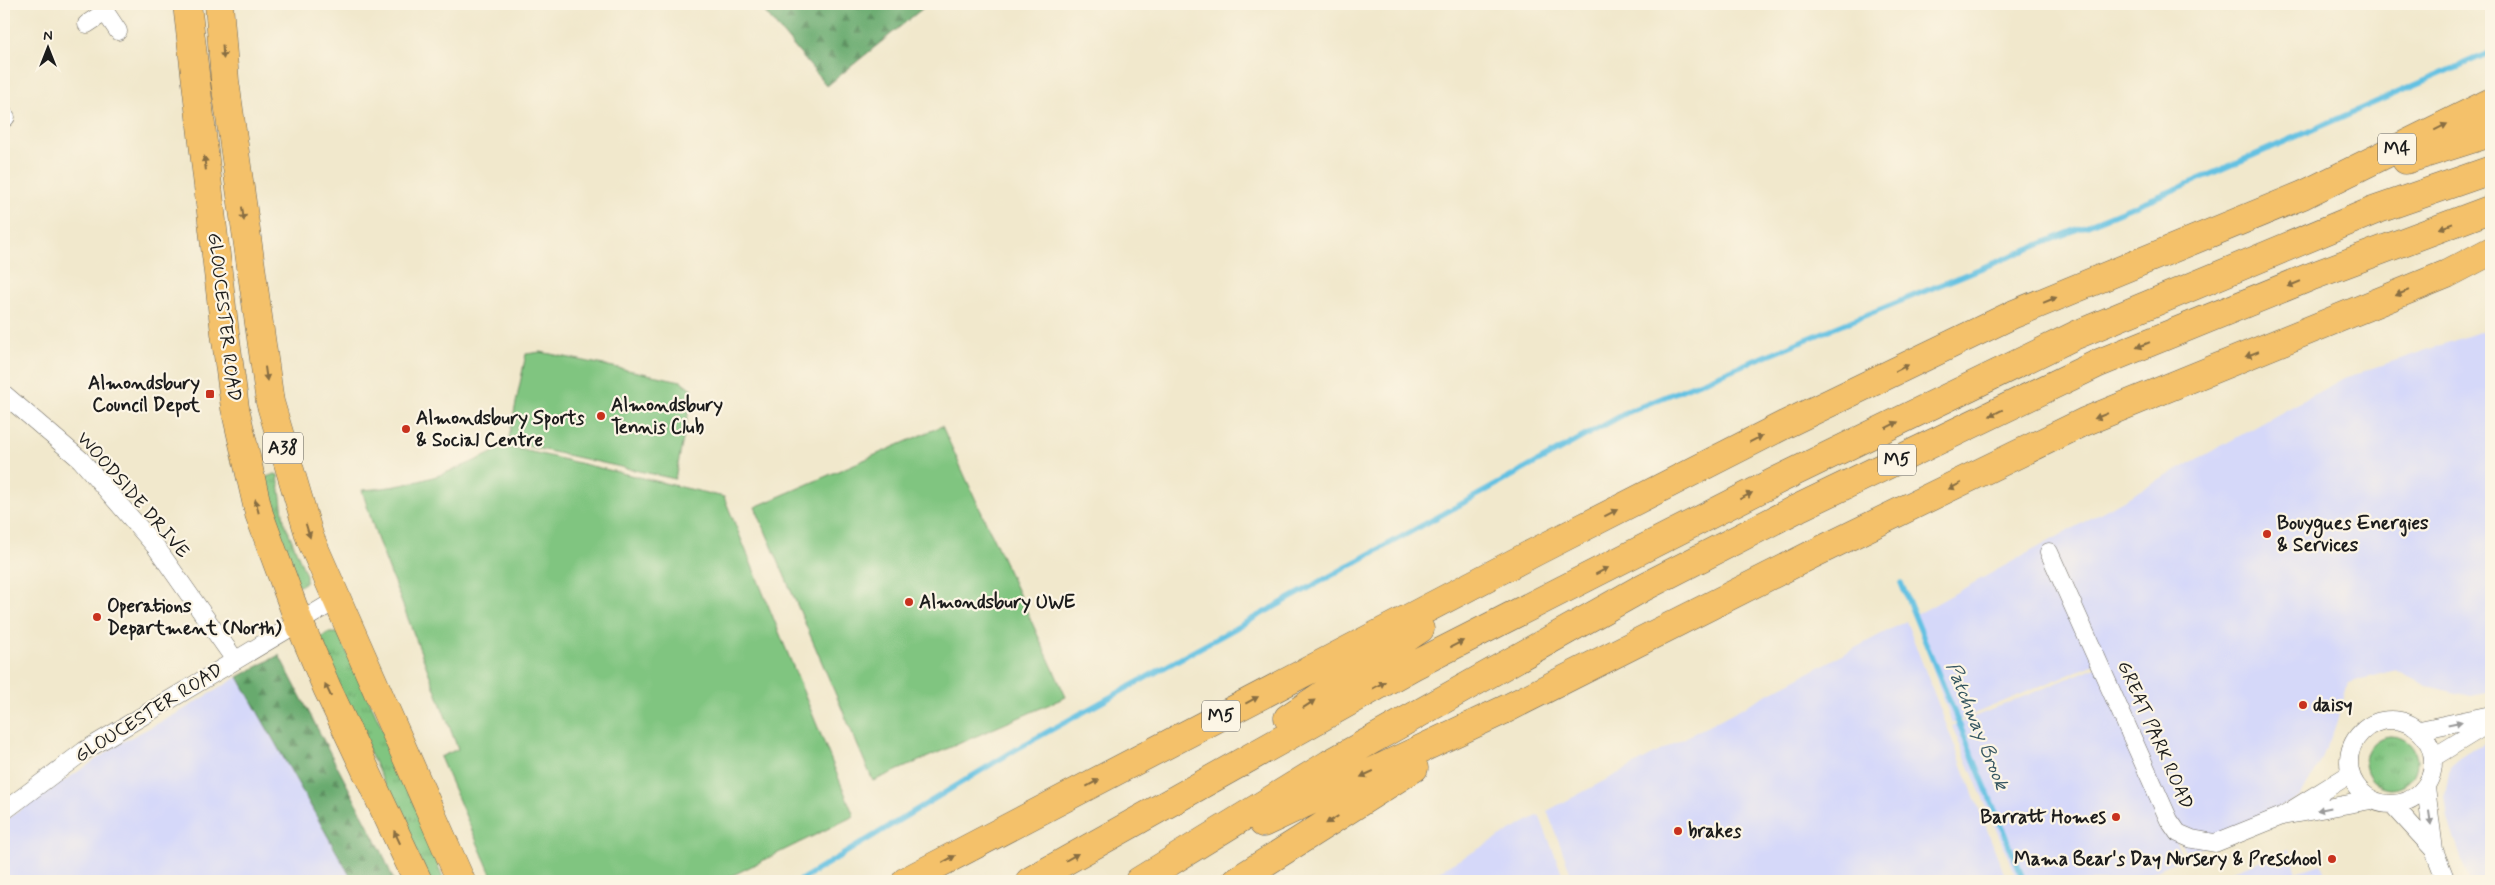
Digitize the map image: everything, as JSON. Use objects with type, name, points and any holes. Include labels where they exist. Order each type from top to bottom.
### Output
[{"type":"main road","name":"GLOUCESTER ROAD","points":[[186,4],[235,408],[259,514],[299,622],[327,688],[418,881]]},
{"type":"main road","name":"GLOUCESTER ROAD","points":[[219,4],[225,81],[270,402],[310,538],[461,881]]},
{"type":"main road","name":"M4","points":[[2302,195],[2491,102]]},
{"type":"main road","name":"M5","points":[[906,881],[1537,551],[1786,424],[2014,314],[2302,195],[2491,133]]},
{"type":"main road","name":"M5","points":[[1030,881],[1413,666],[1780,479],[2076,335],[2373,211],[2491,170]]},
{"type":"main road","name":"M5","points":[[1145,878],[1329,764],[1644,587],[1798,508],[2099,364],[2310,277],[2491,209]]},
{"type":"main road","name":"M5","points":[[1145,878],[1506,709],[1811,555],[2084,422],[2447,274],[2491,250]]},
{"type":"main road","name":"M5","points":[[2447,274],[2491,264]]},
{"type":"main road","name":"M5","points":[[1123,829],[1537,551]]},
{"type":"main road","name":"M5","points":[[1236,881],[1506,709]]},
{"type":"street","points":[[87,24],[103,8],[118,31]]},
{"type":"street","name":"WOODSIDE DRIVE","points":[[4,394],[81,460],[156,547],[235,660]]},
{"type":"street","name":"GREAT PARK ROAD","points":[[2049,552],[2169,820],[2178,833],[2192,839],[2215,843],[2282,816],[2350,774]]},
{"type":"street","name":"GLOUCESTER ROAD","points":[[4,811],[84,751],[338,599]]},
{"type":"street","points":[[2420,730],[2491,716]]},
{"type":"street","points":[[2385,720],[2409,723],[2420,730],[2429,743],[2434,758],[2432,773],[2426,787],[2411,799],[2392,804],[2372,800],[2362,793],[2350,774],[2349,759],[2352,745],[2360,733],[2372,724],[2385,720]]},
{"type":"street","points":[[2434,758],[2491,722]]},
{"type":"street","points":[[2426,787],[2434,850],[2446,881]]},
{"type":"street","name":"GREAT PARK ROAD","points":[[2282,816],[2372,800]]},
{"type":"street","points":[[2392,804],[2434,850]]},
{"type":"shaded area","points":[[2491,328],[2491,692],[2470,696],[2427,686],[2395,670],[2348,683],[2336,725],[2322,759],[2300,797],[2187,855],[2101,661],[1952,723],[1914,616],[2344,378]]},
{"type":"shaded area","points":[[1906,621],[2007,881],[1574,881],[1547,811]]},
{"type":"shaded area","points":[[2098,666],[2183,858],[2132,881],[2018,881],[1952,726]]},
{"type":"shaded area","points":[[238,677],[353,881],[4,881],[4,821],[124,741],[178,713]]},
{"type":"shaded area","points":[[2491,740],[2491,881],[2469,881],[2448,820],[2445,796],[2450,766],[2466,752]]},
{"type":"shaded area","points":[[1539,815],[1565,881],[1421,881]]},
{"type":"shaded area","points":[[2289,850],[2297,872],[2321,864],[2327,881],[2233,881],[2230,872]]},
{"type":"green space","points":[[758,4],[928,4],[827,86]]},
{"type":"green space","name":"Almondsbury Tennis Club","points":[[541,352],[681,381],[693,390],[675,479],[508,442],[526,354]]},
{"type":"green space","name":"Almondsbury UWE","points":[[942,426],[1066,697],[873,781],[755,507]]},
{"type":"green space","points":[[506,446],[724,497],[854,816],[721,881],[494,881],[440,757],[458,749],[377,538],[362,490],[402,485],[437,476]]},
{"type":"green space","points":[[278,475],[284,521],[306,575],[306,582],[300,586],[294,584],[264,485],[266,477]]},
{"type":"green space","points":[[327,633],[338,633],[399,764],[444,881],[430,881],[321,648],[321,638]]},
{"type":"green space","points":[[279,655],[382,852],[394,881],[353,881],[238,677]]},
{"type":"green space","points":[[2386,736],[2396,736],[2410,743],[2417,757],[2417,767],[2410,781],[2396,788],[2386,788],[2376,784],[2369,777],[2365,767],[2365,757],[2369,747],[2376,740]]},
{"type":"waterway","points":[[799,881],[1020,747],[1630,411],[2176,189],[2491,52]]},
{"type":"waterway","name":"Patchway Brook","points":[[1901,583],[2024,881]]},
{"type":"place","name":"Almondsbury Council Depot","points":[[210,394]]},
{"type":"place","name":"Almondsbury Tennis Club","points":[[601,416]]},
{"type":"place","name":"Almondsbury Sports & Social Centre","points":[[406,429]]},
{"type":"place","name":"Bouygues Energies & Services","points":[[2267,534]]},
{"type":"place","name":"Almondsbury UWE","points":[[909,602]]},
{"type":"place","name":"Operations Department (North)","points":[[97,617]]},
{"type":"place","name":"daisy","points":[[2303,705]]},
{"type":"place","name":"Barratt Homes","points":[[2116,817]]},
{"type":"place","name":"brakes","points":[[1678,831]]},
{"type":"place","name":"Mama Bear's Day Nursery & Preschool","points":[[2332,859]]}]
